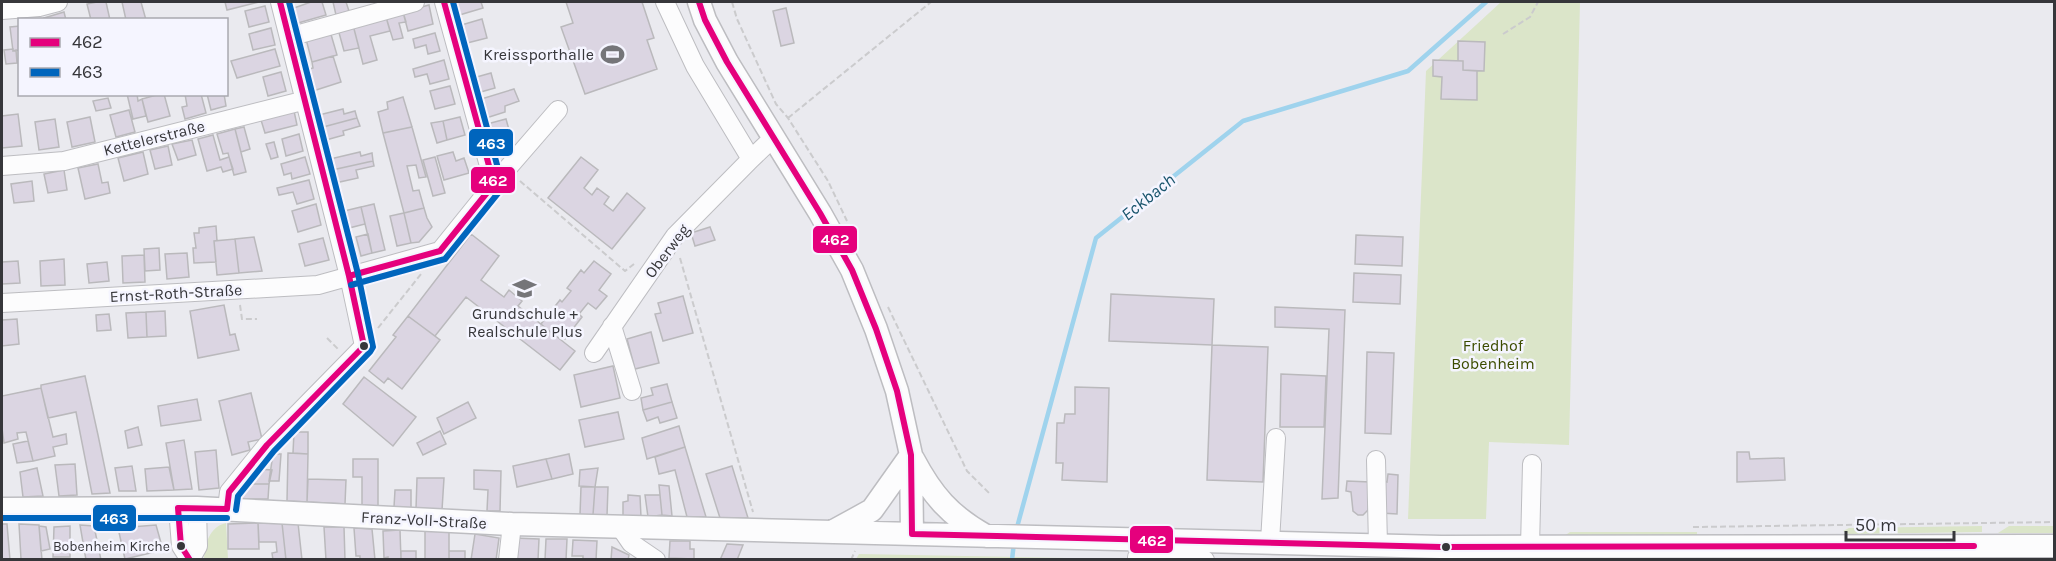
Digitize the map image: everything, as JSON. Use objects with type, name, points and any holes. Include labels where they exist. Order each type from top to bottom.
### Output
[{"type":"main road","points":[[699,2],[705,20],[727,62],[783,133],[820,213],[852,270],[876,328],[897,391],[911,455],[912,534]]},
{"type":"main road","points":[[832,532],[872,510],[911,455]]},
{"type":"main road","points":[[911,455],[926,485],[964,524],[997,537]]},
{"type":"main road","name":"Franz-Voll-Straße","points":[[2,509],[227,509],[512,524],[1378,545],[1975,553],[2055,546]]},
{"type":"street","points":[[2,10],[39,7],[58,2]]},
{"type":"street","points":[[227,509],[229,492],[267,445],[364,346],[349,276],[280,2]]},
{"type":"street","points":[[289,37],[415,2]]},
{"type":"street","points":[[444,2],[500,177]]},
{"type":"street","points":[[665,2],[695,66],[751,159]]},
{"type":"street","name":"Kettelerstraße","points":[[2,166],[64,161],[306,100]]},
{"type":"street","points":[[440,251],[558,110]]},
{"type":"street","name":"Oberweg","points":[[594,353],[675,236],[751,159],[783,133]]},
{"type":"street","name":"Ernst-Roth-Straße","points":[[2,303],[318,285],[440,251]]},
{"type":"street","points":[[612,326],[632,391]]},
{"type":"street","points":[[1269,542],[1276,438]]},
{"type":"street","points":[[1376,460],[1378,545]]},
{"type":"street","points":[[1530,547],[1532,464]]},
{"type":"street","points":[[188,508],[181,546],[190,560]]},
{"type":"street","points":[[508,560],[512,524]]},
{"type":"street","points":[[620,527],[631,543],[656,560]]},
{"type":"street","points":[[1137,558],[1204,560]]},
{"type":"path","points":[[732,2],[737,19],[776,104],[788,118]]},
{"type":"path","points":[[783,133],[788,118],[931,2]]},
{"type":"path","points":[[1503,34],[1530,17],[1538,2]]},
{"type":"path","points":[[500,177],[625,271],[641,259]]},
{"type":"path","points":[[675,236],[754,515]]},
{"type":"path","points":[[364,346],[440,251]]},
{"type":"path","points":[[238,290],[242,319],[257,319]]},
{"type":"path","points":[[1688,527],[2055,522]]},
{"type":"green space","name":"Friedhof Bobenheim","points":[[1501,2],[1580,2],[1569,445],[1489,442],[1486,519],[1408,519],[1426,71]]},
{"type":"green space","points":[[226,523],[228,559],[204,560],[209,537],[216,528]]},
{"type":"green space","points":[[1982,526],[1982,532],[1849,534],[1843,531],[1849,528]]},
{"type":"green space","points":[[2009,526],[2054,526],[2054,533],[1998,533]]},
{"type":"green space","points":[[1570,532],[1697,532],[1697,536],[1561,538]]},
{"type":"green space","points":[[859,554],[1067,558],[856,559]]},
{"type":"building","points":[[106,2],[110,18],[90,18],[87,4]]},
{"type":"building","points":[[122,2],[141,2],[145,18],[126,18]]},
{"type":"building","points":[[225,2],[259,2],[227,10]]},
{"type":"building","points":[[311,2],[322,2],[326,15],[298,23],[294,8]]},
{"type":"building","points":[[333,2],[346,2],[349,11],[336,15]]},
{"type":"building","points":[[452,2],[481,2],[483,8],[456,16]]},
{"type":"building","name":"Kreissporthalle","points":[[566,2],[642,2],[654,38],[647,40],[657,69],[585,94],[561,27],[573,23]]},
{"type":"building","points":[[429,5],[433,24],[408,31],[403,12]]},
{"type":"building","points":[[265,6],[269,22],[249,27],[245,11]]},
{"type":"building","points":[[786,8],[794,43],[781,46],[773,11]]},
{"type":"building","points":[[64,12],[66,18],[44,18]]},
{"type":"building","points":[[403,12],[406,22],[399,23],[403,38],[393,40],[386,17]]},
{"type":"building","points":[[386,17],[390,31],[370,36],[377,60],[363,64],[353,25]]},
{"type":"building","points":[[482,19],[487,38],[463,44],[458,26]]},
{"type":"building","points":[[353,25],[359,48],[344,51],[338,29]]},
{"type":"building","points":[[18,26],[18,50],[13,51],[10,27]]},
{"type":"building","points":[[271,28],[275,45],[253,50],[249,34]]},
{"type":"building","points":[[330,31],[337,55],[312,62],[306,39]]},
{"type":"building","points":[[435,33],[440,51],[428,54],[426,45],[415,48],[413,39]]},
{"type":"building","points":[[1458,41],[1485,42],[1484,71],[1463,70],[1463,61],[1458,61]]},
{"type":"building","points":[[13,49],[13,51],[16,50],[17,63],[6,64],[4,50]]},
{"type":"building","points":[[275,49],[280,66],[237,78],[231,61]]},
{"type":"building","points":[[333,56],[341,82],[313,91],[306,70],[313,68],[312,62]]},
{"type":"building","points":[[444,60],[449,79],[430,84],[427,74],[415,77],[413,69]]},
{"type":"building","points":[[1433,60],[1463,61],[1463,70],[1477,71],[1477,100],[1441,99],[1442,77],[1433,76]]},
{"type":"building","points":[[281,72],[286,91],[268,96],[263,77]]},
{"type":"building","points":[[491,73],[495,88],[477,93],[473,78]]},
{"type":"building","points":[[450,86],[455,104],[435,109],[430,91]]},
{"type":"building","points":[[514,89],[519,101],[505,106],[505,112],[483,119],[478,100]]},
{"type":"building","points":[[127,96],[137,96],[138,101],[142,99],[146,116],[133,119]]},
{"type":"building","points":[[165,96],[170,116],[148,122],[142,99]]},
{"type":"building","points":[[185,96],[202,96],[206,113],[185,119],[182,107],[187,106]]},
{"type":"building","points":[[208,96],[224,96],[226,106],[211,110]]},
{"type":"building","points":[[403,97],[412,127],[383,133],[378,112],[388,109],[387,102]]},
{"type":"building","points":[[108,98],[111,108],[96,111],[93,101]]},
{"type":"building","points":[[343,109],[344,114],[355,111],[357,118],[323,127],[319,115]]},
{"type":"building","points":[[129,110],[135,132],[116,137],[110,115]]},
{"type":"building","points":[[294,111],[297,125],[265,133],[261,120]]},
{"type":"building","points":[[18,114],[22,146],[2,148],[2,116]]},
{"type":"building","points":[[90,117],[95,142],[72,147],[67,122]]},
{"type":"building","points":[[460,117],[465,135],[447,140],[443,121]]},
{"type":"building","points":[[357,118],[360,126],[343,131],[344,135],[326,140],[323,127]]},
{"type":"building","points":[[55,119],[59,147],[39,150],[35,122]]},
{"type":"building","points":[[506,119],[511,137],[491,142],[487,124]]},
{"type":"building","points":[[443,121],[447,140],[437,143],[431,123]]},
{"type":"building","points":[[244,127],[250,149],[241,152],[235,129]]},
{"type":"building","points":[[412,127],[426,177],[419,178],[416,165],[407,166],[413,191],[419,190],[424,208],[404,213],[383,133]]},
{"type":"building","points":[[235,129],[246,172],[234,175],[228,153],[223,154],[217,134]]},
{"type":"building","points":[[299,134],[303,151],[286,156],[282,139]]},
{"type":"building","points":[[213,135],[220,160],[229,157],[233,169],[223,172],[221,167],[207,171],[198,139]]},
{"type":"building","points":[[192,140],[196,155],[178,160],[172,144]]},
{"type":"building","points":[[274,142],[278,157],[271,159],[266,144]]},
{"type":"building","points":[[168,146],[172,165],[155,169],[150,150]]},
{"type":"building","points":[[143,152],[148,174],[124,181],[118,158]]},
{"type":"building","points":[[360,152],[361,156],[372,153],[373,161],[332,170],[330,159]]},
{"type":"building","points":[[453,152],[456,161],[464,158],[469,173],[444,180],[437,156]]},
{"type":"building","points":[[305,157],[310,174],[292,179],[291,173],[284,175],[281,164]]},
{"type":"building","points":[[435,157],[445,193],[433,196],[423,160]]},
{"type":"building","points":[[581,157],[598,170],[584,188],[592,195],[597,188],[609,197],[604,204],[613,211],[627,193],[645,208],[612,249],[548,198]]},
{"type":"building","points":[[373,161],[374,166],[356,170],[358,178],[335,183],[332,170]]},
{"type":"building","points":[[98,164],[102,183],[108,182],[110,193],[85,199],[78,168]]},
{"type":"building","points":[[64,170],[67,190],[48,193],[44,174]]},
{"type":"building","points":[[309,180],[314,199],[297,204],[293,192],[279,195],[277,188]]},
{"type":"building","points":[[32,181],[34,201],[14,203],[11,184]]},
{"type":"building","points":[[316,204],[321,225],[298,232],[292,211]]},
{"type":"building","points":[[374,204],[385,250],[372,253],[361,207]]},
{"type":"building","points":[[361,207],[365,224],[349,228],[344,211]]},
{"type":"building","points":[[424,208],[432,227],[419,242],[411,243],[404,213]]},
{"type":"building","points":[[404,213],[411,243],[397,246],[390,216]]},
{"type":"building","points":[[216,226],[217,241],[214,241],[216,262],[194,263],[193,248],[196,248],[194,233],[199,233],[199,228]]},
{"type":"building","points":[[710,227],[715,240],[695,246],[691,233]]},
{"type":"building","points":[[368,234],[372,253],[361,256],[356,237]]},
{"type":"building","points":[[471,234],[499,256],[481,280],[504,297],[509,290],[522,301],[518,306],[575,351],[560,370],[466,297],[435,336],[408,316]]},
{"type":"building","points":[[1356,235],[1403,237],[1402,266],[1355,264]]},
{"type":"building","points":[[254,237],[262,271],[239,273],[235,239]]},
{"type":"building","points":[[323,238],[329,260],[305,266],[299,244]]},
{"type":"building","points":[[235,239],[239,273],[217,275],[214,241]]},
{"type":"building","points":[[159,248],[160,270],[145,271],[144,249]]},
{"type":"building","points":[[187,253],[189,277],[167,279],[165,254]]},
{"type":"building","points":[[144,255],[145,282],[123,283],[122,256]]},
{"type":"building","points":[[64,259],[65,285],[41,286],[40,261]]},
{"type":"building","points":[[18,261],[20,283],[2,284],[2,262]]},
{"type":"building","points":[[594,261],[611,274],[599,290],[607,296],[596,309],[588,303],[579,314],[582,317],[565,339],[558,333],[555,336],[541,324],[560,300],[562,302],[571,291],[567,288],[581,270],[584,273]]},
{"type":"building","points":[[107,262],[109,281],[89,283],[87,264]]},
{"type":"building","points":[[1354,273],[1401,275],[1400,304],[1353,302]]},
{"type":"building","points":[[1111,294],[1214,299],[1212,345],[1109,341]]},
{"type":"building","points":[[683,296],[693,333],[663,341],[655,314],[661,313],[658,303]]},
{"type":"building","points":[[224,305],[230,335],[235,334],[239,350],[198,358],[190,311]]},
{"type":"building","points":[[1275,307],[1345,310],[1338,498],[1322,499],[1329,329],[1275,327]]},
{"type":"building","points":[[165,311],[166,336],[147,337],[146,312]]},
{"type":"building","points":[[146,312],[147,337],[128,338],[126,313]]},
{"type":"building","points":[[109,314],[111,330],[97,331],[96,315]]},
{"type":"building","points":[[408,316],[440,340],[402,389],[388,378],[384,383],[369,371],[396,337],[393,335]]},
{"type":"building","points":[[17,319],[19,344],[2,346],[2,320]]},
{"type":"building","points":[[651,332],[659,363],[635,369],[627,339]]},
{"type":"building","points":[[1212,345],[1268,347],[1263,482],[1207,480]]},
{"type":"building","points":[[1367,352],[1394,353],[1391,434],[1365,433]]},
{"type":"building","points":[[613,366],[620,398],[581,407],[574,375]]},
{"type":"building","points":[[1281,374],[1326,376],[1324,427],[1280,427]]},
{"type":"building","points":[[85,376],[110,493],[92,494],[76,412],[48,418],[41,388],[41,385]]},
{"type":"building","points":[[364,377],[416,417],[393,446],[343,404]]},
{"type":"building","points":[[667,384],[672,402],[643,410],[641,398],[653,395],[651,388]]},
{"type":"building","points":[[1075,387],[1109,388],[1107,482],[1062,480],[1063,463],[1056,463],[1057,423],[1064,423],[1065,414],[1075,414]]},
{"type":"building","points":[[41,388],[53,437],[66,434],[67,444],[53,447],[55,456],[33,461],[26,432],[17,433],[18,439],[4,443],[2,396]]},
{"type":"building","points":[[251,393],[262,439],[248,442],[250,450],[232,455],[219,401]]},
{"type":"building","points":[[197,399],[201,420],[161,426],[158,406]]},
{"type":"building","points":[[468,402],[476,418],[444,434],[437,418]]},
{"type":"building","points":[[672,402],[677,418],[660,423],[658,417],[647,421],[643,410]]},
{"type":"building","points":[[618,412],[624,439],[585,447],[579,420]]},
{"type":"building","points":[[679,426],[685,447],[647,459],[642,438]]},
{"type":"building","points":[[138,427],[142,445],[128,448],[125,431]]},
{"type":"building","points":[[440,431],[446,444],[423,455],[417,443]]},
{"type":"building","points":[[294,432],[308,432],[308,454],[293,453]]},
{"type":"building","points":[[184,440],[192,489],[174,490],[166,443]]},
{"type":"building","points":[[28,441],[33,461],[17,463],[13,444]]},
{"type":"building","points":[[685,447],[706,517],[687,517],[675,470],[659,474],[655,457]]},
{"type":"building","points":[[216,450],[219,488],[199,490],[195,452]]},
{"type":"building","points":[[1737,452],[1749,452],[1750,459],[1784,458],[1785,480],[1737,482]]},
{"type":"building","points":[[288,453],[308,454],[307,502],[287,501]]},
{"type":"building","points":[[273,454],[281,454],[279,481],[269,481]]},
{"type":"building","points":[[569,454],[573,474],[552,479],[546,459]]},
{"type":"building","points":[[353,459],[378,459],[378,506],[362,505],[362,477],[353,477]]},
{"type":"building","points":[[546,459],[552,479],[517,487],[513,466]]},
{"type":"building","points":[[75,464],[77,495],[59,496],[55,465]]},
{"type":"building","points":[[132,466],[136,491],[119,491],[115,468]]},
{"type":"building","points":[[732,466],[748,518],[720,518],[706,474]]},
{"type":"building","points":[[169,467],[174,490],[147,491],[145,469]]},
{"type":"building","points":[[37,468],[43,496],[23,497],[20,472]]},
{"type":"building","points":[[598,468],[595,487],[579,486],[580,470]]},
{"type":"building","points":[[256,469],[272,470],[269,484],[242,484]]},
{"type":"building","points":[[474,470],[501,471],[500,511],[487,511],[488,490],[474,489]]},
{"type":"building","points":[[1388,474],[1398,475],[1397,514],[1381,513],[1382,481],[1387,482]]},
{"type":"building","points":[[417,478],[444,478],[442,510],[416,509]]},
{"type":"building","points":[[308,479],[346,480],[345,504],[307,502]]},
{"type":"building","points":[[1347,481],[1370,482],[1368,510],[1363,515],[1358,515],[1353,511],[1351,492],[1346,491]]},
{"type":"building","points":[[242,484],[269,484],[268,499],[242,499]]},
{"type":"building","points":[[659,485],[669,486],[672,516],[662,515]]},
{"type":"building","points":[[581,487],[595,487],[593,515],[580,515]]},
{"type":"building","points":[[595,487],[608,487],[607,516],[593,515]]},
{"type":"building","points":[[395,490],[411,490],[411,508],[394,507]]},
{"type":"building","points":[[628,495],[640,496],[641,517],[623,516],[623,502],[628,501]]},
{"type":"building","points":[[645,495],[660,495],[662,515],[648,517]]},
{"type":"building","points":[[258,523],[259,549],[228,549],[228,524]]},
{"type":"building","points":[[258,523],[282,523],[286,560],[273,560],[272,553],[277,552],[276,542],[259,542]]},
{"type":"building","points":[[282,523],[298,523],[302,560],[286,560]]},
{"type":"building","points":[[2,524],[7,524],[10,560],[2,560]]},
{"type":"building","points":[[19,524],[39,525],[42,560],[13,560],[21,559]]},
{"type":"building","points":[[80,525],[94,526],[101,560],[86,560]]},
{"type":"building","points":[[156,525],[163,550],[125,559],[118,528]]},
{"type":"building","points":[[39,526],[46,527],[50,549],[41,551]]},
{"type":"building","points":[[70,526],[70,557],[53,557],[54,527]]},
{"type":"building","points":[[324,527],[344,527],[345,560],[326,560]]},
{"type":"building","points":[[354,528],[372,529],[375,560],[360,560],[360,556],[356,556]]},
{"type":"building","points":[[400,530],[401,560],[388,560],[388,557],[384,558],[383,531]]},
{"type":"building","points":[[425,531],[449,531],[449,560],[425,560]]},
{"type":"building","points":[[475,534],[499,538],[496,560],[471,560]]},
{"type":"building","points":[[514,538],[539,539],[538,560],[513,560]]},
{"type":"building","points":[[546,539],[567,539],[566,560],[545,560]]},
{"type":"building","points":[[573,540],[597,541],[596,560],[583,560],[583,556],[572,556]]},
{"type":"building","points":[[670,541],[690,541],[690,549],[694,549],[694,559],[669,558]]},
{"type":"building","points":[[727,544],[743,545],[737,560],[720,560]]},
{"type":"building","points":[[612,547],[629,555],[628,560],[611,560]]},
{"type":"building","points":[[401,551],[416,551],[416,560],[401,560]]},
{"type":"building","points":[[449,551],[465,551],[465,560],[449,560]]},
{"type":"waterway","name":"Eckbach","points":[[1016,531],[1096,238],[1243,121],[1408,71],[1486,2]]},
{"type":"waterway","name":"Eckbach","points":[[1012,560],[1014,542]]},
{"type":"transit line","name":"462","points":[[227,509],[229,492],[267,445],[364,346],[349,276],[280,2]]},
{"type":"transit line","name":"463","points":[[236,510],[238,496],[274,451],[373,347],[358,274],[289,2]]},
{"type":"transit line","name":"462","points":[[349,276],[440,251],[494,184],[444,2]]},
{"type":"transit line","name":"463","points":[[351,285],[445,259],[503,187],[453,2]]},
{"type":"transit line","name":"462","points":[[699,2],[705,20],[727,62],[820,213],[852,270],[876,329],[897,391],[911,455],[912,534],[1441,547],[1974,546]]},
{"type":"transit line","name":"462","points":[[190,560],[181,546],[178,508],[227,509]]},
{"type":"transit line","name":"463","points":[[2,518],[227,518]]},
{"type":"place","name":"Kreissporthalle","points":[[612,54]]},
{"type":"place","name":"Grundschule + Realschule Plus","points":[[525,288]]},
{"type":"place","name":"Bobenheim Kirche","points":[[181,546]]}]
